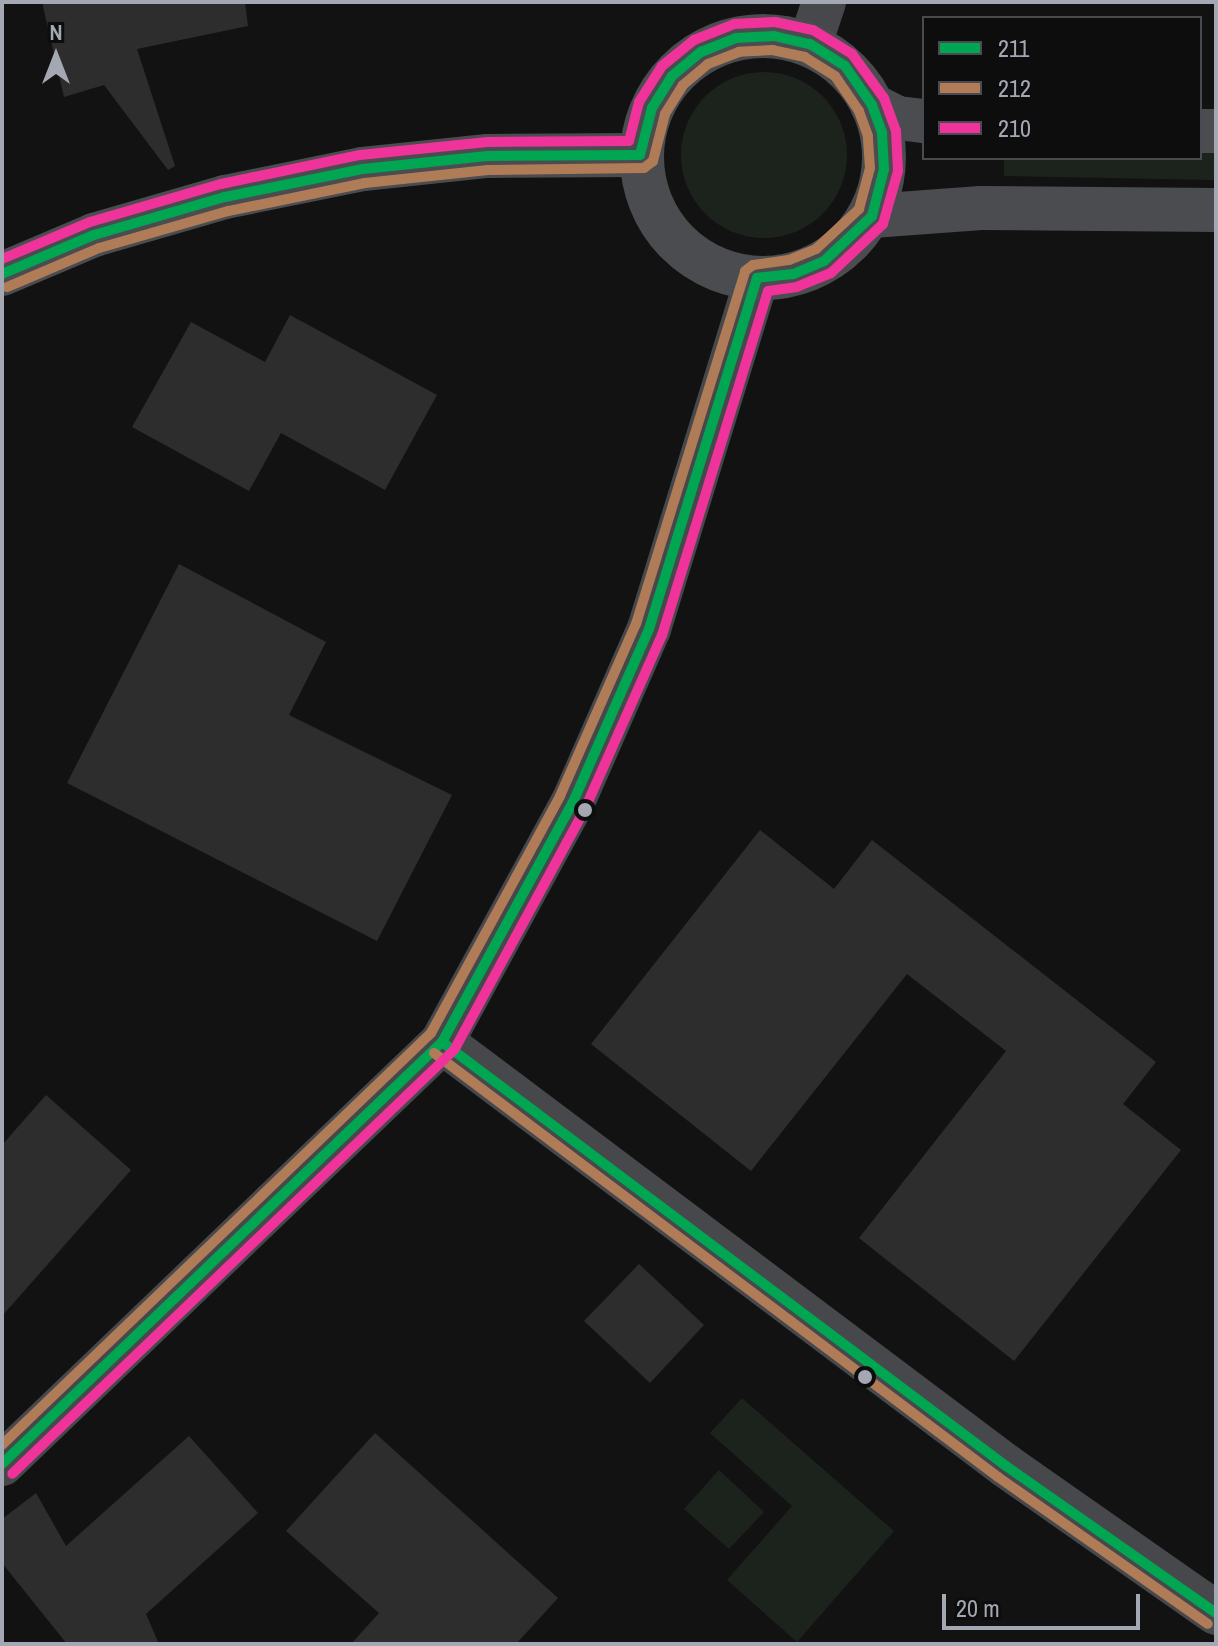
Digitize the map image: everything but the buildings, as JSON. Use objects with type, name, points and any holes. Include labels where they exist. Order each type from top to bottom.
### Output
[{"type":"main road","points":[[774,36],[810,44],[845,66],[872,105],[882,133],[884,169],[872,216],[824,261],[793,274],[757,278],[719,269],[685,250],[659,219],[640,155],[652,108],[672,76],[701,52],[736,38],[774,36]]},
{"type":"main road","points":[[872,105],[898,118],[922,121]]},
{"type":"main road","points":[[2,274],[94,235],[210,201],[363,169],[487,156],[640,155]]},
{"type":"main road","points":[[872,216],[981,208],[1216,210]]},
{"type":"street","points":[[810,44],[824,2]]},
{"type":"street","points":[[2,1464],[442,1042],[573,802],[649,629],[757,278]]},
{"type":"street","points":[[442,1042],[1006,1466],[1216,1613]]},
{"type":"shaded area","points":[[764,72],[796,79],[822,97],[840,123],[847,155],[840,187],[822,213],[796,231],[764,238],[732,231],[706,213],[688,187],[681,155],[688,123],[706,97],[732,79]]},
{"type":"shaded area","points":[[1202,150],[1216,151],[1216,180],[1004,176],[1004,160],[1202,160]]},
{"type":"shaded area","points":[[742,1398],[894,1531],[797,1642],[727,1580],[792,1506],[710,1433]]},
{"type":"shaded area","points":[[719,1470],[764,1512],[729,1549],[684,1509]]},
{"type":"transit line","name":"210","points":[[2,259],[90,222],[221,184],[360,155],[487,142],[629,141],[639,102],[662,66],[694,40],[734,24],[775,22],[813,30],[852,54],[884,98],[896,131],[898,171],[883,224],[831,273],[797,287],[768,291],[662,635],[585,809],[454,1050],[12,1474]]},
{"type":"transit line","name":"211","points":[[2,274],[94,235],[225,197],[363,169],[487,156],[640,155],[652,108],[672,76],[701,52],[736,38],[774,36],[810,44],[845,66],[872,105],[882,133],[884,169],[872,216],[824,261],[793,274],[757,278],[649,629],[573,802],[442,1042],[2,1464]]},
{"type":"transit line","name":"212","points":[[2,1445],[431,1033],[560,796],[636,624],[745,271],[753,265],[789,260],[816,249],[859,209],[870,168],[868,136],[859,111],[835,76],[805,57],[773,50],[739,52],[708,64],[683,85],[665,114],[653,161],[644,168],[488,170],[365,183],[228,211],[99,248],[7,287]]},
{"type":"transit line","name":"211","points":[[442,1042],[1006,1466],[1216,1613]]},
{"type":"transit line","name":"212","points":[[434,1053],[998,1477],[1208,1624]]}]
